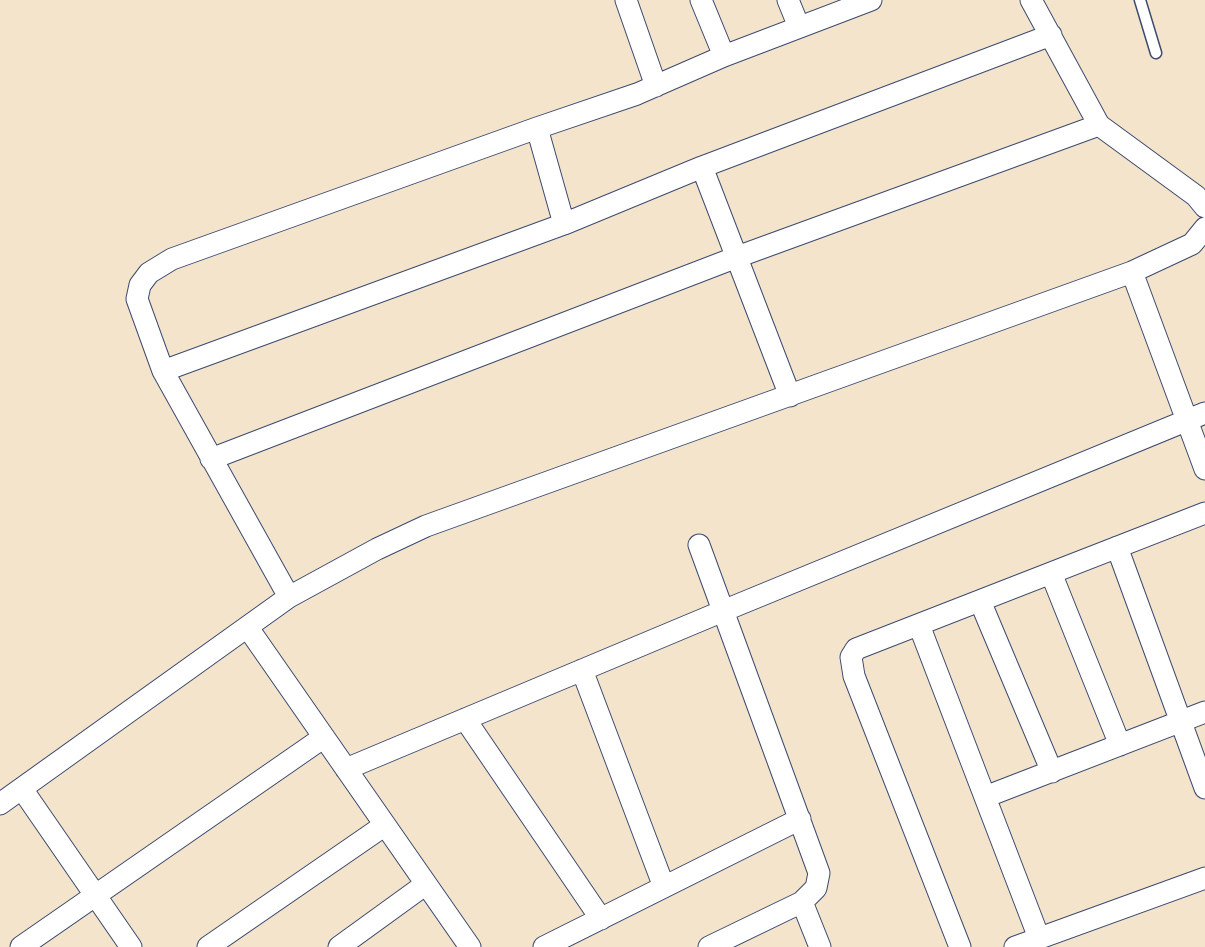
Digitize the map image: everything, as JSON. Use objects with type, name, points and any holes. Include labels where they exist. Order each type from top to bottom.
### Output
[{"type":"street","points":[[626,0],[656,86]]},
{"type":"street","points":[[701,0],[724,56]]},
{"type":"street","points":[[788,0],[799,27]]},
{"type":"street","points":[[289,597],[163,371],[137,299],[140,285],[149,273],[172,259],[637,94],[724,56],[871,0]]},
{"type":"street","points":[[1031,0],[1099,125],[1196,196],[1205,207]]},
{"type":"street","points":[[163,371],[564,224],[702,167],[1051,35]]},
{"type":"street","points":[[211,459],[737,257],[1099,125]]},
{"type":"street","points":[[537,128],[564,224]]},
{"type":"street","points":[[702,167],[790,396]]},
{"type":"street","points":[[0,804],[289,597],[426,525],[1132,272],[1192,244],[1205,228]]},
{"type":"street","points":[[1132,272],[1196,417],[1205,469]]},
{"type":"street","points":[[346,769],[1196,417]]},
{"type":"street","points":[[960,947],[854,676],[851,657],[856,649],[1205,513]]},
{"type":"street","points":[[699,545],[819,873],[816,888],[802,902],[709,947]]},
{"type":"street","points":[[1117,547],[1205,788]]},
{"type":"street","points":[[1051,573],[1120,745]]},
{"type":"street","points":[[980,601],[1052,772]]},
{"type":"street","points":[[919,625],[1039,938]]},
{"type":"street","points":[[248,628],[470,947]]},
{"type":"street","points":[[582,670],[664,887]]},
{"type":"street","points":[[985,798],[1205,712]]},
{"type":"street","points":[[465,719],[601,918]]},
{"type":"street","points":[[21,947],[324,737]]},
{"type":"street","points":[[22,789],[131,947]]},
{"type":"street","points":[[544,947],[800,819]]},
{"type":"street","points":[[208,947],[385,825]]},
{"type":"street","points":[[1016,947],[1205,878]]},
{"type":"street","points":[[339,947],[426,884]]},
{"type":"street","points":[[802,902],[820,947]]},
{"type":"lane","points":[[1140,0],[1156,53]]}]
